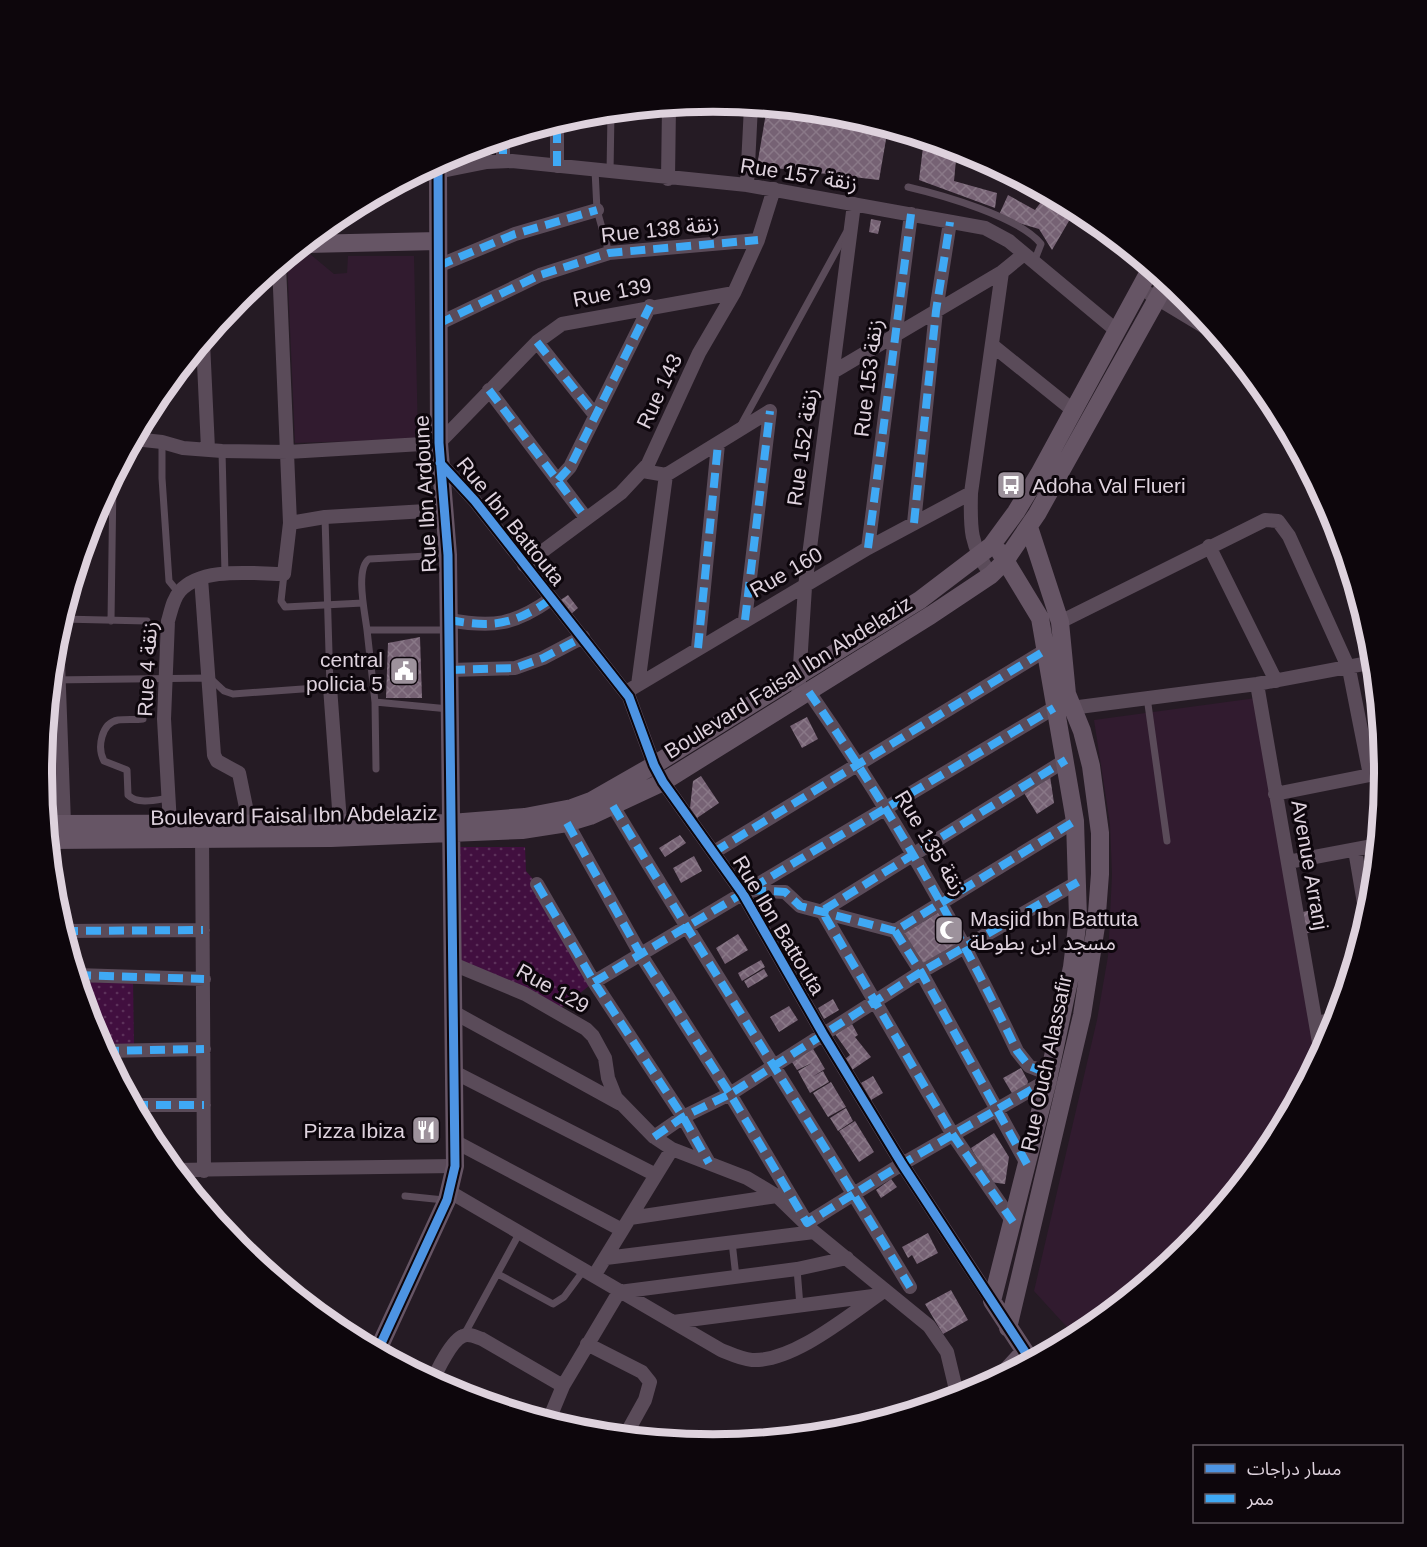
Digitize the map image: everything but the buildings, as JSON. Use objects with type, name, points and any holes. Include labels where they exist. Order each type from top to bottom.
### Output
[{"type":"street","points":[[668,179],[669,114]]},
{"type":"street","points":[[747,185],[751,114]]},
{"type":"street","points":[[557,132],[557,166]]},
{"type":"street","points":[[503,147],[503,161]]},
{"type":"street","name":"Rue 157 زنقة","points":[[454,166],[503,161],[747,185],[992,231],[1029,258],[1117,331]]},
{"type":"street","name":"Rue Ibn Ardoune","points":[[380,1344],[448,1196],[455,1166],[456,1073],[450,670],[447,555],[439,443],[438,173]]},
{"type":"street","name":"Rue 143","points":[[524,565],[621,493],[643,471],[699,353],[734,292],[758,240],[774,189]]},
{"type":"street","name":"Rue 152 زنقة","points":[[803,695],[800,672],[805,586],[854,204]]},
{"type":"street","points":[[438,266],[515,234],[597,210]]},
{"type":"street","name":"Rue 153 زنقة","points":[[868,548],[911,214]]},
{"type":"street","points":[[914,523],[936,311],[950,222]]},
{"type":"street","name":"Rue 138 زنقة","points":[[438,324],[540,275],[609,253],[758,240]]},
{"type":"street","points":[[318,244],[438,241]]},
{"type":"street","points":[[833,372],[894,334],[1029,258]]},
{"type":"street","points":[[991,575],[974,547],[970,524],[971,493],[1002,272]]},
{"type":"street","name":"Boulevard Faisal Ibn Abdelaziz","points":[[56,824],[170,824],[202,832],[249,822],[340,822],[451,829],[572,808],[591,801],[654,765],[800,672],[920,600],[978,557],[994,542],[1016,512],[1074,411],[1147,275]]},
{"type":"street","points":[[178,592],[201,578],[225,575],[284,574],[290,523],[280,276]]},
{"type":"street","points":[[1141,286],[1157,300],[1196,322]]},
{"type":"street","name":"Boulevard Faisal Ibn Abdelaziz","points":[[56,840],[202,832],[522,830],[567,823],[613,806],[663,782],[991,575],[1005,561],[1029,526],[1163,289]]},
{"type":"street","name":"Rue 139","points":[[439,443],[537,342],[554,328],[569,322],[734,292]]},
{"type":"street","points":[[558,480],[570,466],[650,306]]},
{"type":"street","points":[[537,342],[595,416]]},
{"type":"street","points":[[992,345],[1074,411]]},
{"type":"street","points":[[204,353],[215,450]]},
{"type":"street","points":[[489,390],[586,518]]},
{"type":"street","points":[[643,471],[666,475],[770,411],[745,620]]},
{"type":"street","points":[[144,438],[183,448],[288,452],[439,443]]},
{"type":"street","points":[[698,648],[717,444]]},
{"type":"street","name":"Rue Ibn Battouta","points":[[440,463],[475,501],[583,637],[632,689],[634,706],[654,765],[663,782],[714,852],[747,892],[823,1034],[902,1164],[1027,1355]]},
{"type":"street","points":[[632,689],[666,475]]},
{"type":"street","name":"Rue 160","points":[[632,689],[868,548],[971,493]]},
{"type":"street","points":[[290,523],[325,517],[443,510]]},
{"type":"street","points":[[1060,622],[1265,520],[1278,521],[1289,536],[1349,669],[1370,775]]},
{"type":"street","name":"Rue Ouch Alassafir","points":[[992,1301],[1049,1077],[1073,957],[1078,882],[1075,821],[1066,759],[1062,708],[1060,622],[1029,526]]},
{"type":"street","name":"Rue Ouch Alassafir","points":[[994,542],[1040,618],[1062,708],[1082,731],[1095,786],[1100,833],[1098,903],[1073,1058],[1008,1328]]},
{"type":"street","points":[[1209,546],[1276,681]]},
{"type":"street","points":[[201,578],[214,755],[217,761],[239,773],[249,822]]},
{"type":"street","name":"Rue 4 زنقة","points":[[170,824],[164,719],[165,677],[168,621],[178,592]]},
{"type":"street","points":[[449,625],[494,625],[521,618],[551,599]]},
{"type":"street","points":[[450,670],[515,668],[543,658],[583,637]]},
{"type":"street","points":[[714,852],[1046,650]]},
{"type":"street","points":[[594,982],[886,808],[1062,708],[1257,684],[1365,664]]},
{"type":"street","name":"Avenue Arranj","points":[[1257,684],[1319,1037]]},
{"type":"street","points":[[330,687],[340,822]]},
{"type":"street","name":"Rue 135 زنقة","points":[[803,695],[858,763],[914,853],[966,946],[1021,1056],[1035,1069],[1049,1077]]},
{"type":"street","points":[[55,717],[56,824]]},
{"type":"street","points":[[822,911],[1066,759]]},
{"type":"street","points":[[1275,794],[1374,774]]},
{"type":"street","points":[[613,806],[686,927],[775,1064],[910,1287]]},
{"type":"street","points":[[895,931],[1075,821]]},
{"type":"street","points":[[567,823],[641,955],[730,1094],[810,1228]]},
{"type":"street","points":[[202,832],[204,1171]]},
{"type":"street","points":[[1288,862],[1370,847]]},
{"type":"street","points":[[1355,850],[1363,897]]},
{"type":"street","points":[[654,1137],[683,1117],[730,1094],[921,972],[1078,882]]},
{"type":"street","points":[[537,884],[594,982],[683,1117],[709,1163]]},
{"type":"street","points":[[747,892],[785,892],[798,905],[895,931],[921,972],[995,1112],[1027,1164]]},
{"type":"street","points":[[822,911],[953,1135],[1014,1221]]},
{"type":"street","points":[[72,930],[203,930]]},
{"type":"street","name":"Rue 129","points":[[453,964],[525,994],[586,1029],[599,1045],[605,1058],[611,1087],[624,1106],[654,1137],[672,1149],[747,1178],[777,1196],[810,1228],[847,1258],[881,1294],[938,1335],[949,1359],[956,1388]]},
{"type":"street","points":[[85,975],[204,979]]},
{"type":"street","points":[[455,1013],[624,1106]]},
{"type":"street","points":[[1317,1023],[1326,1021]]},
{"type":"street","points":[[115,1053],[204,1049]]},
{"type":"street","points":[[456,1073],[656,1175]]},
{"type":"street","points":[[606,1258],[732,1242],[810,1228],[855,1194],[902,1164],[995,1112],[1049,1077]]},
{"type":"street","points":[[142,1105],[204,1105]]},
{"type":"street","points":[[456,1142],[622,1230]]},
{"type":"street","points":[[589,1273],[606,1258],[672,1149]]},
{"type":"street","points":[[185,1170],[455,1166]]},
{"type":"street","points":[[448,1196],[520,1232],[618,1292],[721,1350],[752,1360],[792,1351],[881,1294]]},
{"type":"street","points":[[630,1218],[777,1196]]},
{"type":"street","points":[[618,1292],[797,1269],[847,1258]]},
{"type":"street","points":[[551,1414],[563,1386],[618,1292]]},
{"type":"street","points":[[673,1322],[881,1294]]},
{"type":"street","points":[[437,1373],[448,1353],[463,1336],[482,1339],[563,1386]]},
{"type":"street","points":[[587,1344],[642,1372],[650,1382],[645,1400],[629,1429]]},
{"type":"lane","points":[[610,173],[611,121]]},
{"type":"lane","points":[[595,170],[597,210],[609,253]]},
{"type":"lane","points":[[908,187],[933,193],[1018,224],[1041,244],[1029,258]]},
{"type":"lane","points":[[739,429],[850,225]]},
{"type":"lane","points":[[162,442],[162,478],[169,581],[178,592]]},
{"type":"lane","points":[[215,450],[225,575]]},
{"type":"lane","points":[[111,621],[113,499]]},
{"type":"lane","points":[[59,680],[210,678],[224,691],[233,694],[330,687],[325,517]]},
{"type":"lane","points":[[376,769],[375,702],[363,603],[362,568],[366,560],[447,555]]},
{"type":"lane","points":[[284,574],[282,605],[288,607],[363,603]]},
{"type":"lane","points":[[71,619],[147,621]]},
{"type":"lane","points":[[367,630],[449,625]]},
{"type":"lane","points":[[1147,697],[1167,842]]},
{"type":"lane","points":[[375,702],[449,709]]},
{"type":"lane","points":[[143,719],[117,720],[108,726],[102,736],[102,758],[127,770],[128,795],[131,798],[152,801],[168,798]]},
{"type":"lane","points":[[405,1196],[448,1196]]},
{"type":"lane","points":[[463,1336],[520,1232]]},
{"type":"lane","points":[[732,1242],[736,1277]]},
{"type":"lane","points":[[797,1269],[800,1306]]},
{"type":"lane","points":[[498,1274],[553,1304],[564,1297],[589,1273]]},
{"type":"shaded area","points":[[305,254],[310,254],[334,274],[347,273],[348,256],[414,256],[418,439],[295,443],[287,269]]},
{"type":"shaded area","points":[[1256,698],[1317,1041],[1286,1104],[1263,1141],[1210,1209],[1181,1241],[1149,1270],[1116,1298],[1070,1330],[1034,1291],[1097,1020],[1108,956],[1112,875],[1110,824],[1094,720]]},
{"type":"shaded area","points":[[457,847],[525,847],[526,871],[537,884],[594,982],[556,1012],[453,964]]},
{"type":"shaded area","points":[[133,979],[134,1046],[112,1046],[86,980]]},
{"type":"marked path","points":[[557,132],[557,166]]},
{"type":"marked path","points":[[503,147],[503,161]]},
{"type":"marked path","points":[[438,266],[515,234],[597,210]]},
{"type":"marked path","points":[[868,548],[911,214]]},
{"type":"marked path","points":[[914,523],[936,311],[950,222]]},
{"type":"marked path","points":[[438,324],[540,275],[609,253],[758,240]]},
{"type":"marked path","points":[[558,480],[570,467],[650,306]]},
{"type":"marked path","points":[[537,342],[595,415]]},
{"type":"marked path","points":[[489,390],[586,518]]},
{"type":"marked path","points":[[745,620],[770,411]]},
{"type":"marked path","points":[[698,648],[718,444]]},
{"type":"marked path","points":[[449,620],[478,624],[503,622],[526,614],[551,599]]},
{"type":"marked path","points":[[450,670],[515,668],[543,658],[583,637]]},
{"type":"marked path","points":[[714,852],[1046,650]]},
{"type":"marked path","points":[[809,692],[867,779],[921,867],[1017,1051],[1029,1066],[1049,1074]]},
{"type":"marked path","points":[[594,982],[1054,708]]},
{"type":"marked path","points":[[1013,1222],[953,1135],[822,911],[1066,760]]},
{"type":"marked path","points":[[613,806],[910,1287]]},
{"type":"marked path","points":[[751,890],[785,892],[800,906],[895,931],[1075,821]]},
{"type":"marked path","points":[[567,823],[641,955],[730,1094],[807,1223],[902,1164],[1048,1080]]},
{"type":"marked path","points":[[654,1137],[683,1117],[730,1094],[921,972],[1078,882]]},
{"type":"marked path","points":[[537,884],[594,982],[683,1117],[709,1163]]},
{"type":"marked path","points":[[72,931],[203,930]]},
{"type":"marked path","points":[[895,931],[921,972],[1027,1164]]},
{"type":"marked path","points":[[85,975],[204,979]]},
{"type":"marked path","points":[[114,1051],[204,1049]]},
{"type":"marked path","points":[[142,1105],[204,1105]]},
{"type":"cycle path","points":[[380,1344],[447,1200],[455,1166],[448,555],[439,443],[438,173]]},
{"type":"cycle path","points":[[440,463],[475,501],[629,697],[654,765],[663,782],[743,894],[823,1034],[902,1164],[1027,1355]]},
{"type":"place","name":"Adoha Val Flueri","points":[[1011,485]]},
{"type":"place","name":"central policia 5","points":[[404,671]]},
{"type":"place","name":"Masjid Ibn Battuta مسجد ابن بطوطة","points":[[949,930]]},
{"type":"place","name":"Pizza Ibiza","points":[[426,1130]]}]
